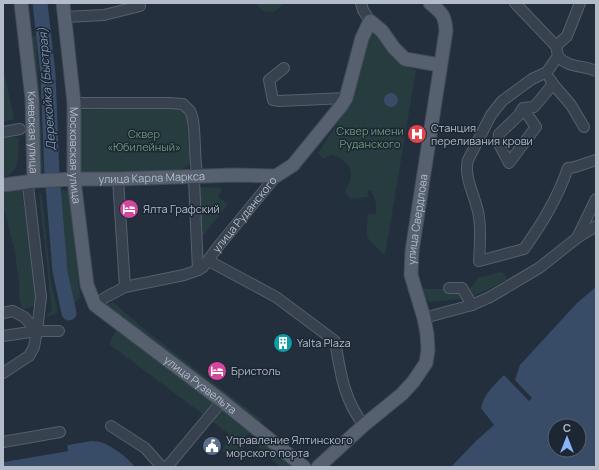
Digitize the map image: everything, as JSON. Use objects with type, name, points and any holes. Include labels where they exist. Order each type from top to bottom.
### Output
[{"type":"main road","name":"Киевская улица","points":[[21,3],[32,99],[34,181]]},
{"type":"main road","name":"Московская улица","points":[[63,3],[74,103],[74,179],[87,285],[95,305]]},
{"type":"main road","name":"улица Свердлова","points":[[318,467],[364,425],[402,394],[413,382],[426,363],[428,350],[427,334],[424,318],[411,275],[412,251],[446,31],[443,9],[430,3]]},
{"type":"main road","points":[[370,21],[382,31],[394,48],[405,59],[440,65]]},
{"type":"main road","name":"улица Руданского","points":[[276,176],[293,164],[346,98],[362,38],[370,21]]},
{"type":"main road","name":"улица Карла Маркса","points":[[3,184],[74,179],[234,175],[276,176]]},
{"type":"main road","name":"улица Рузвельта","points":[[95,305],[222,400],[304,467]]},
{"type":"street","points":[[65,17],[104,15],[140,6],[139,3]]},
{"type":"street","points":[[361,3],[363,10],[370,21]]},
{"type":"street","points":[[516,3],[557,51],[561,60],[576,66],[591,68],[596,71]]},
{"type":"street","points":[[580,3],[567,36],[557,51],[547,72],[532,79],[502,100],[491,115],[468,160],[466,166],[480,218],[479,261],[524,249],[545,219],[562,185],[568,168],[596,160]]},
{"type":"street","points":[[284,68],[269,80],[273,100],[346,98]]},
{"type":"street","points":[[547,72],[553,84],[571,105],[584,127]]},
{"type":"street","points":[[523,108],[534,107],[553,84]]},
{"type":"street","points":[[74,103],[183,104],[190,112],[193,126],[198,270]]},
{"type":"street","points":[[523,108],[536,126],[509,163],[498,142],[499,134],[518,116],[523,108]]},
{"type":"street","points":[[3,132],[20,129]]},
{"type":"street","name":"улица Руданского","points":[[95,305],[106,297],[125,287],[184,275],[198,270],[209,261],[217,248],[276,176]]},
{"type":"street","points":[[118,179],[125,287]]},
{"type":"street","name":"Киевская улица","points":[[34,181],[28,186],[41,297],[37,330]]},
{"type":"street","points":[[577,238],[596,199]]},
{"type":"street","points":[[424,318],[472,305],[490,297],[539,268],[577,238],[596,226]]},
{"type":"street","points":[[209,261],[276,297],[335,341],[345,391],[349,401],[364,425]]},
{"type":"street","points":[[449,288],[462,288],[472,305]]},
{"type":"street","points":[[3,313],[13,311],[24,317],[37,330]]},
{"type":"street","points":[[5,370],[29,356],[34,347],[37,330]]},
{"type":"street","points":[[3,336],[37,330],[59,331]]},
{"type":"street","points":[[167,467],[222,400]]},
{"type":"street","points":[[111,426],[145,448],[162,467]]},
{"type":"street","points":[[3,442],[60,432]]},
{"type":"green space","points":[[256,3],[283,3],[277,10],[270,12],[262,10]]},
{"type":"green space","name":"Сквер имени Руданского","points":[[369,26],[404,66],[416,70],[385,255],[370,241],[367,234],[368,214],[376,214],[376,203],[371,190],[367,191],[369,197],[350,199],[345,191],[351,177],[351,171],[348,165],[332,155],[323,159],[318,153],[341,118]]},
{"type":"green space","points":[[36,36],[43,170],[37,171],[30,37]]},
{"type":"green space","points":[[3,67],[14,119],[3,122]]},
{"type":"green space","name":"Сквер «Юбилейный»","points":[[178,107],[186,113],[190,162],[188,166],[178,171],[85,175],[78,172],[80,110]]},
{"type":"green space","points":[[7,136],[19,138],[18,155],[16,167],[9,175],[3,177],[3,137]]},
{"type":"green space","points":[[200,187],[222,188],[218,197],[228,204],[202,237],[200,202]]},
{"type":"green space","points":[[21,188],[39,304],[22,310],[19,298],[19,281],[15,253],[3,203],[3,190]]},
{"type":"green space","points":[[62,190],[70,191],[80,298],[74,303],[67,265],[58,196]]},
{"type":"green space","points":[[39,194],[42,196],[51,282],[58,313],[47,317],[47,314],[52,311]]},
{"type":"green space","points":[[500,272],[504,273],[507,280],[472,297],[469,290],[478,278]]},
{"type":"green space","points":[[422,289],[462,289],[463,299],[430,302],[424,298]]},
{"type":"green space","points":[[113,302],[149,333],[262,420],[245,437],[242,453],[222,452],[229,434],[109,344],[117,328],[99,309]]},
{"type":"green space","points":[[265,440],[298,467],[280,467],[258,447]]},
{"type":"water","points":[[391,93],[396,95],[398,100],[396,105],[391,107],[386,105],[384,100],[386,95]]},
{"type":"water","points":[[596,287],[596,467],[451,467],[494,425],[481,408],[482,403],[493,386],[504,375],[529,401],[532,398],[515,380],[520,365],[577,303]]},
{"type":"water","points":[[91,441],[104,443],[116,449],[135,467],[3,467],[3,462],[68,451],[67,445]]},
{"type":"pier","points":[[100,439],[113,445],[130,458],[137,467],[135,467],[129,459],[119,452],[99,441],[67,445],[68,451],[3,462],[3,460],[66,449],[66,443]]},
{"type":"waterway","name":"Дерекойка (Быстрая)","points":[[40,3],[48,74],[52,176]]},
{"type":"waterway","name":"Дерекойка (Быстрая)","points":[[53,186],[60,271],[69,313]]},
{"type":"place","name":"Станция переливания крови","points":[[417,134]]},
{"type":"place","name":"Ялта Графский","points":[[129,209]]},
{"type":"place","name":"Yalta Plaza","points":[[283,343]]},
{"type":"place","name":"Бристоль","points":[[217,371]]},
{"type":"place","name":"Управление Ялтинского морского порта","points":[[212,446]]}]
